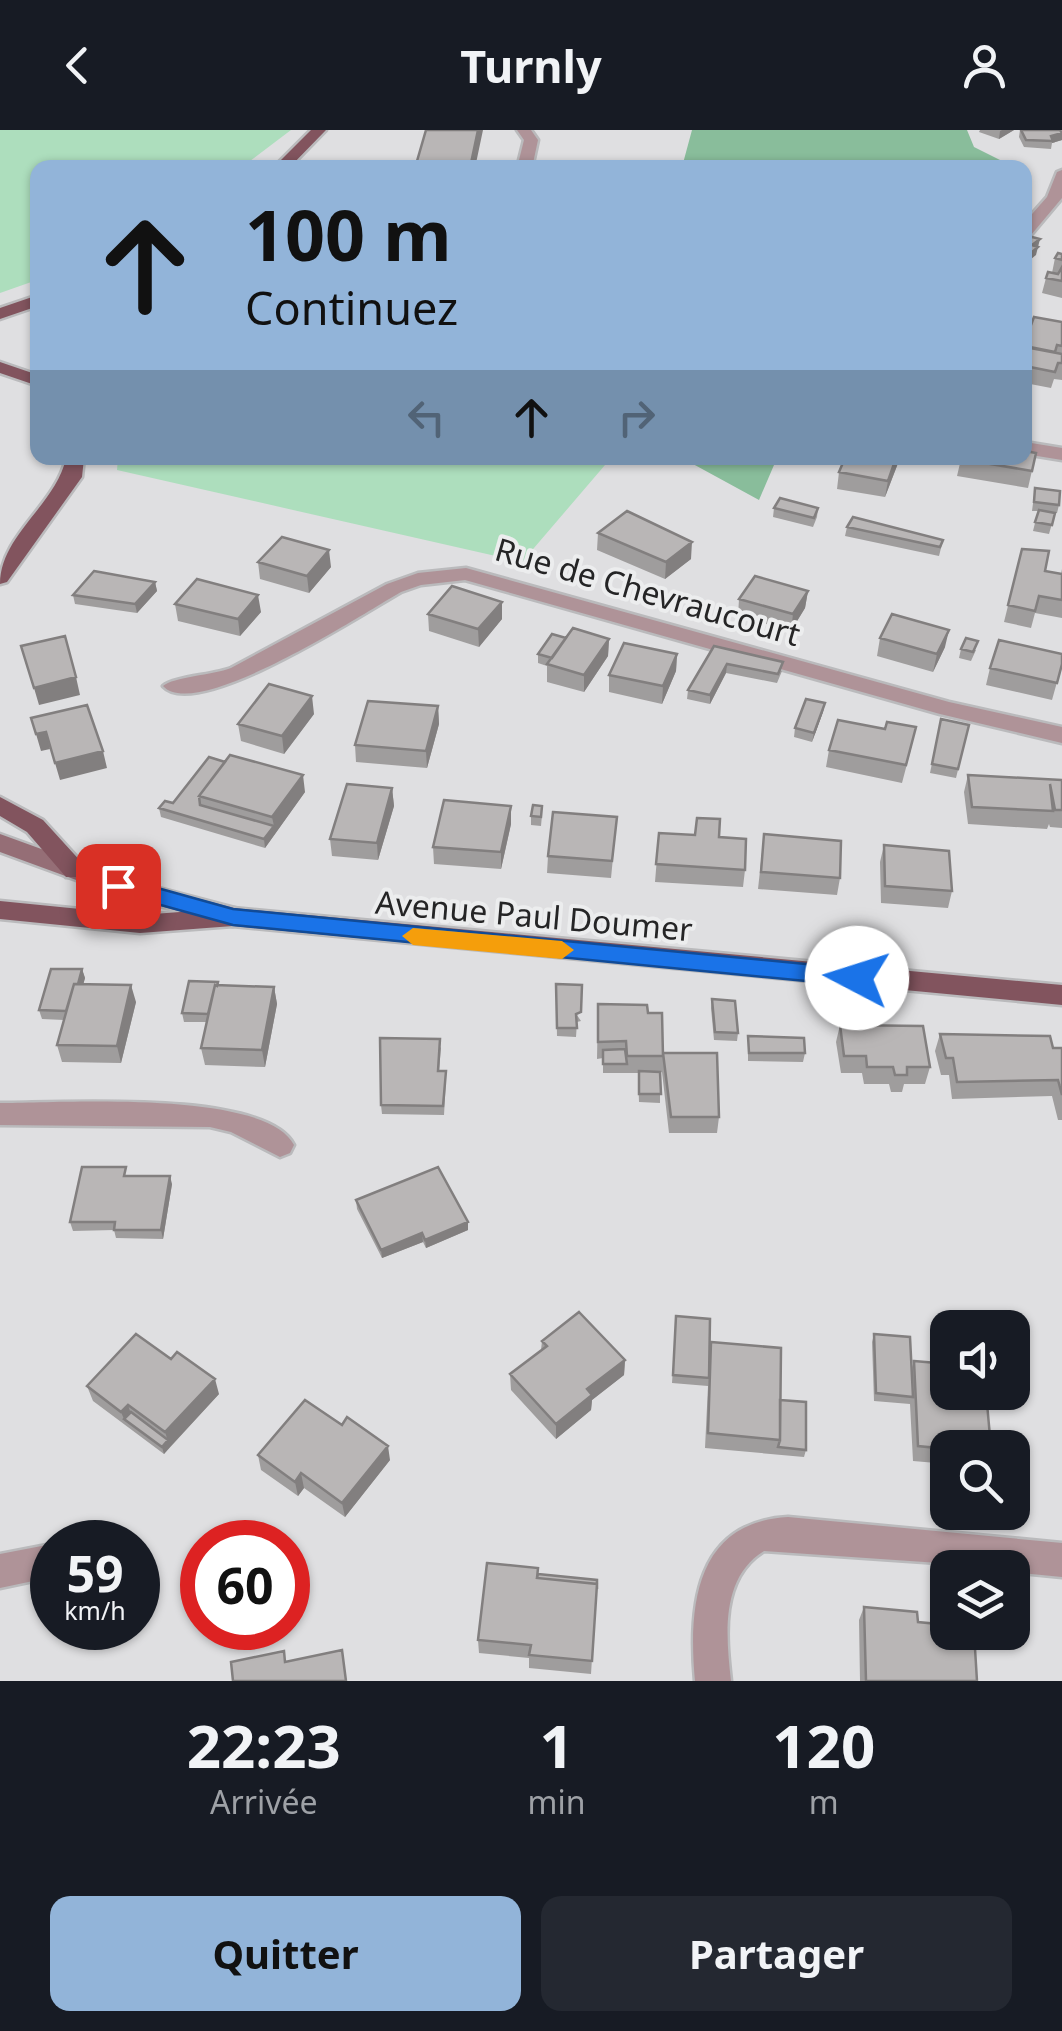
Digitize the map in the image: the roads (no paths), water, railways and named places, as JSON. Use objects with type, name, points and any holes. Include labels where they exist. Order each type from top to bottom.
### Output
[{"type":"main road","points":[[288,160],[319,130]]},
{"type":"main road","points":[[0,314],[30,303]]},
{"type":"main road","points":[[0,367],[30,378]]},
{"type":"main road","points":[[0,578],[72,476],[74,465]]},
{"type":"main road","points":[[0,805],[35,826],[75,871]]},
{"type":"main road","points":[[0,843],[75,871],[233,917]]},
{"type":"main road","name":"Avenue Paul Doumer","points":[[0,910],[140,924],[233,917],[1062,995]]},
{"type":"street","points":[[524,130],[530,140],[526,160]]},
{"type":"street","points":[[1032,224],[1054,198],[1062,174]]},
{"type":"street","points":[[1032,449],[1062,454]]},
{"type":"street","name":"Rue de Chevraucourt","points":[[174,686],[210,684],[239,672],[418,579],[466,574],[948,709],[1062,735]]},
{"type":"street","points":[[0,1114],[210,1116],[237,1122],[280,1146]]},
{"type":"street","points":[[713,1681],[713,1604],[724,1567],[758,1536],[788,1533],[1062,1560]]},
{"type":"street","points":[[0,1571],[30,1566]]}]
